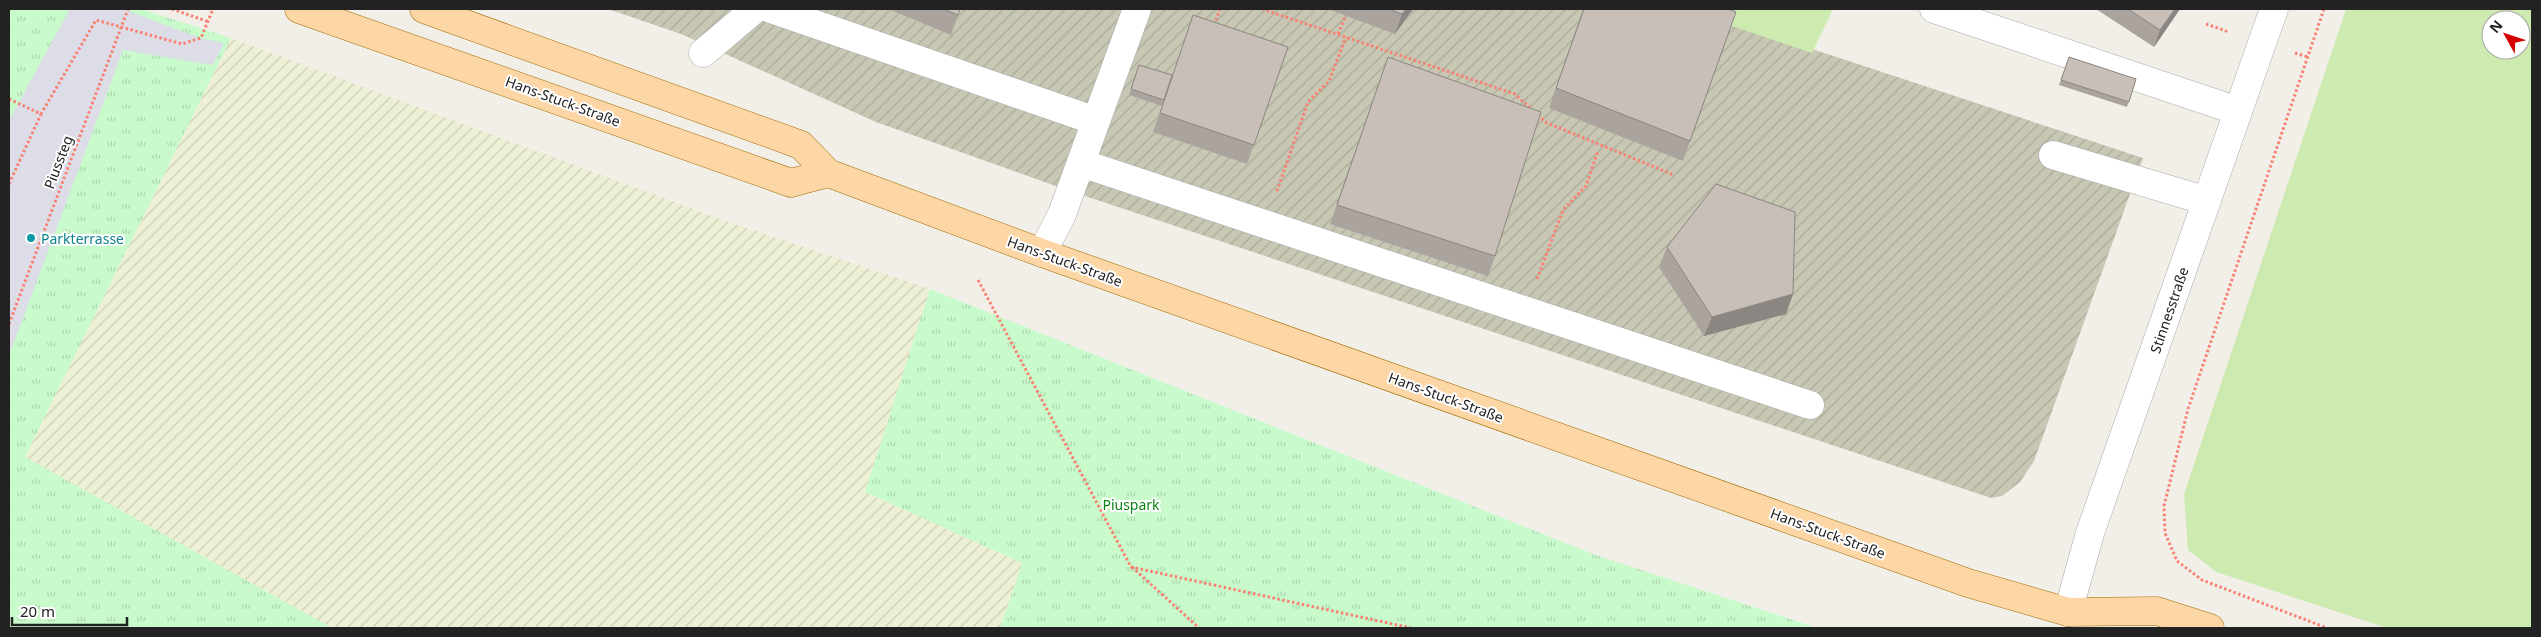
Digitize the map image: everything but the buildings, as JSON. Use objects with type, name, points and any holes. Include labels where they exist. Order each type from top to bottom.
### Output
[{"type":"main road","name":"Hans-Stuck-Straße","points":[[300,9],[348,17],[791,182],[828,173]]},
{"type":"main road","name":"Hans-Stuck-Straße","points":[[424,9],[801,145],[828,173],[1042,253],[1968,583],[2068,612],[2093,628]]},
{"type":"main road","name":"Hans-Stuck-Straße","points":[[2068,612],[2157,611],[2210,628]]},
{"type":"street","points":[[703,53],[756,9]]},
{"type":"street","points":[[771,9],[1096,121]]},
{"type":"street","points":[[1042,253],[1062,214],[1137,9]]},
{"type":"street","points":[[1934,9],[2238,111]]},
{"type":"street","name":"Stinnesstraße","points":[[2068,612],[2090,533],[2274,9]]},
{"type":"street","points":[[2053,155],[2207,201]]},
{"type":"street","points":[[1080,162],[1810,406]]},
{"type":"path","name":"Piussteg","points":[[9,324],[128,9]]},
{"type":"path","points":[[172,9],[208,22]]},
{"type":"path","points":[[9,184],[40,114],[96,20],[182,44],[200,38],[213,9]]},
{"type":"path","points":[[1211,34],[1220,9]]},
{"type":"path","points":[[1262,9],[1515,94],[1545,122],[1674,175]]},
{"type":"path","points":[[2324,9],[2188,409],[2164,506],[2165,533],[2177,561],[2202,580],[2327,628]]},
{"type":"path","points":[[1338,34],[1346,15]]},
{"type":"path","points":[[1266,223],[1308,102],[1329,81],[1346,36]]},
{"type":"path","points":[[1458,84],[1460,76]]},
{"type":"path","points":[[9,99],[40,114]]},
{"type":"path","points":[[1526,310],[1563,210],[1586,186],[1598,151]]},
{"type":"path","points":[[978,280],[1131,567],[1199,628]]},
{"type":"path","points":[[1131,567],[1411,628]]},
{"type":"shaded area","name":"Parkterrasse","points":[[70,9],[123,9],[200,38],[224,43],[213,65],[123,50],[9,356],[9,120]]},
{"type":"shaded area","points":[[608,9],[1691,9],[2143,158],[2034,461],[2020,482],[2002,496],[1991,498],[1067,190],[876,122],[681,34]]},
{"type":"shaded area","points":[[231,38],[726,221],[930,289],[865,492],[1022,563],[1000,628],[332,628],[25,457]]},
{"type":"green space","points":[[9,9],[141,9],[231,38],[25,457],[332,628],[9,628]]},
{"type":"green space","points":[[1682,9],[1833,9],[1812,53]]},
{"type":"green space","points":[[2346,9],[2532,9],[2532,628],[2387,628],[2216,572],[2188,550],[2184,494]]},
{"type":"green space","name":"Piuspark","points":[[930,289],[1593,554],[1817,628],[1000,628],[1022,563],[865,492]]},
{"type":"place","name":"Parkterrasse","points":[[31,238]]}]
